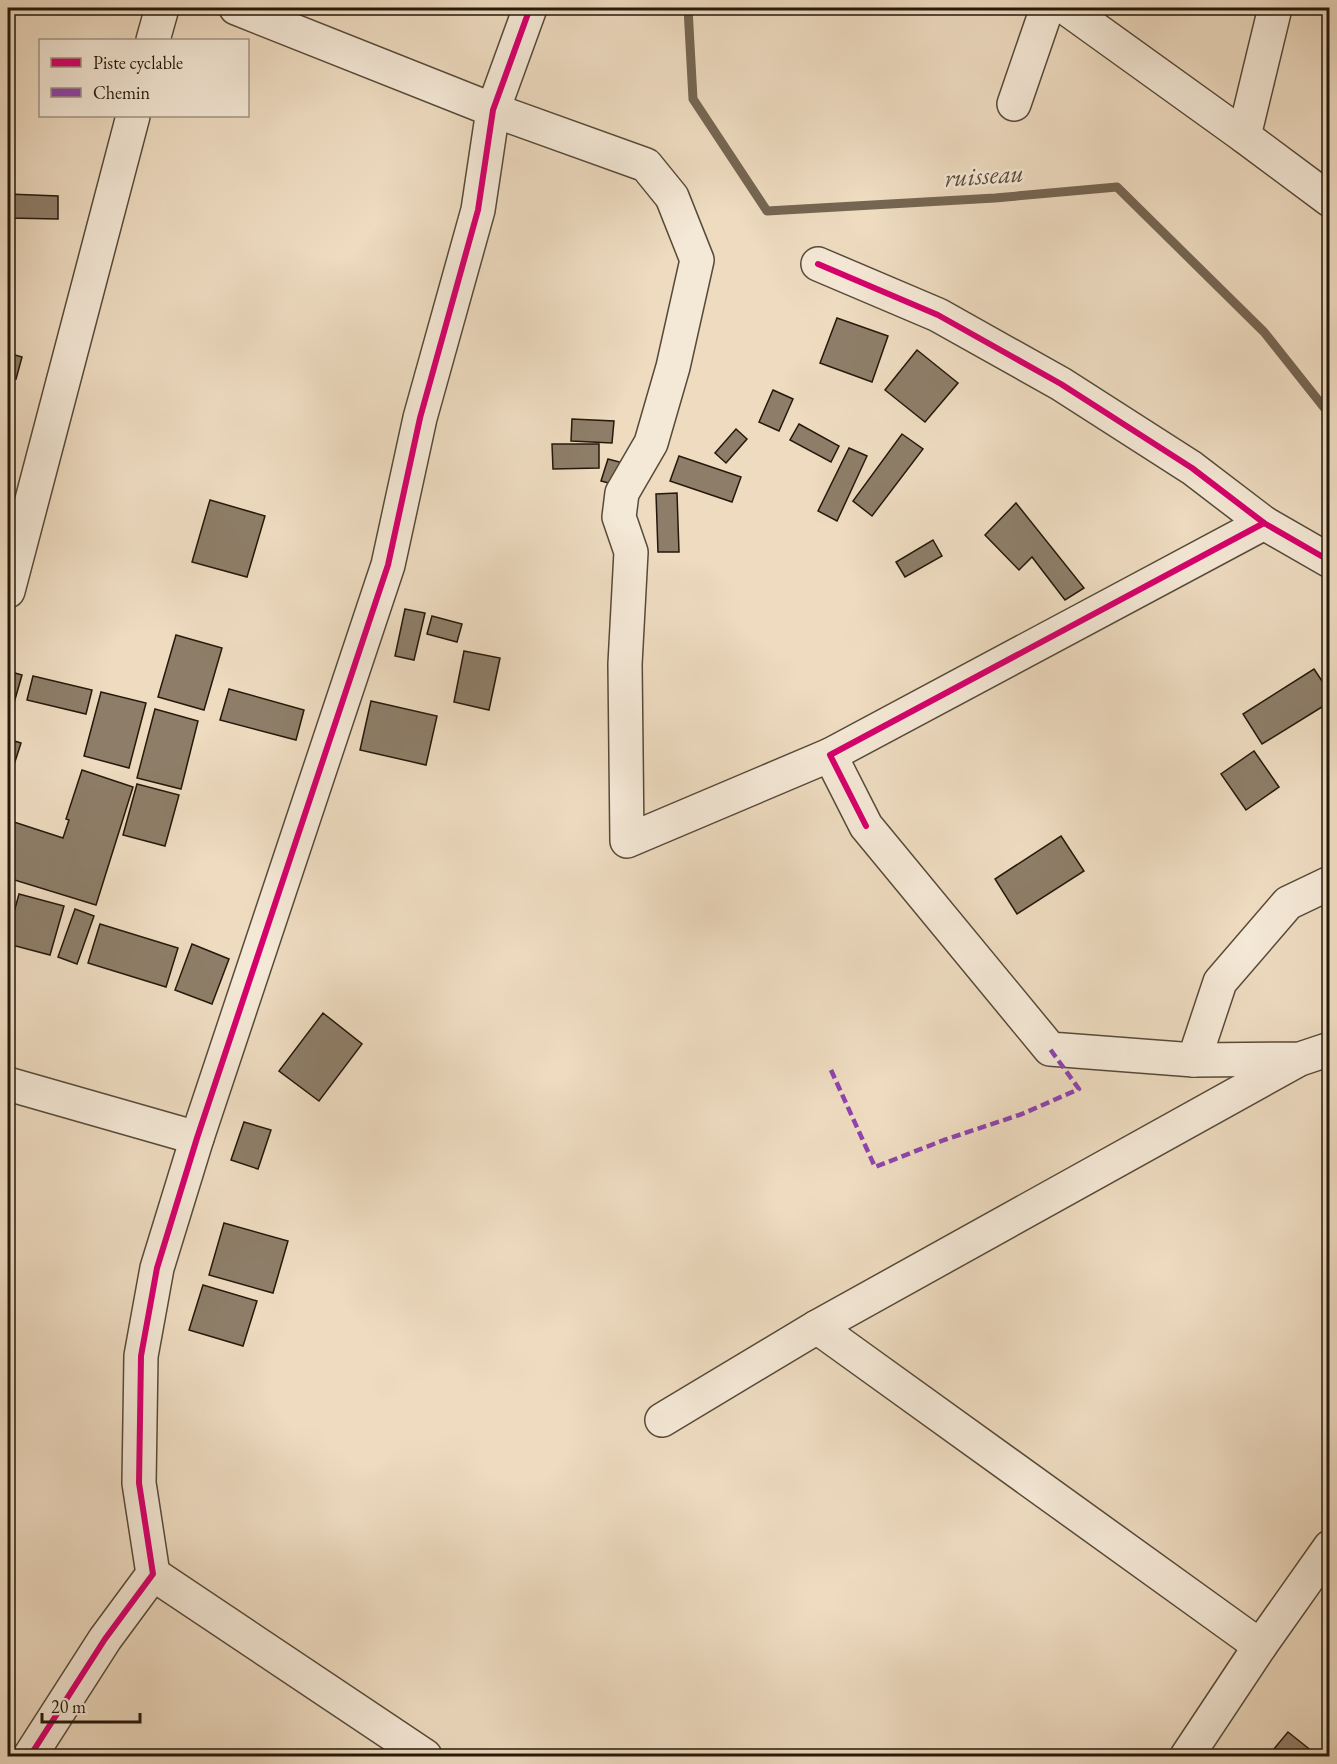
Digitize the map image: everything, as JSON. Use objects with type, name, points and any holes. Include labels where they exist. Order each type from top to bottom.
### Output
[{"type":"street","points":[[153,39],[162,8]]},
{"type":"street","points":[[236,8],[493,110],[646,165],[672,197],[697,260],[673,367],[651,443],[622,493],[619,517],[631,552],[625,664],[627,841],[830,755],[1264,523]]},
{"type":"street","points":[[30,1756],[105,1639],[153,1574],[139,1483],[141,1356],[157,1268],[197,1137],[388,565],[420,418],[478,210],[493,110],[530,8]]},
{"type":"street","points":[[1014,104],[1047,8]]},
{"type":"street","points":[[1066,8],[1329,200]]},
{"type":"street","points":[[1244,136],[1275,8]]},
{"type":"street","points":[[8,591],[133,117]]},
{"type":"street","points":[[818,264],[938,315],[1061,384],[1192,468],[1264,523],[1329,561]]},
{"type":"street","points":[[830,755],[866,826],[1050,1049],[1194,1060],[1315,1054]]},
{"type":"street","points":[[1194,1060],[1220,982],[1288,903],[1329,883]]},
{"type":"street","points":[[662,1420],[817,1327],[1315,1054]]},
{"type":"street","points":[[8,1084],[197,1137]]},
{"type":"street","points":[[817,1327],[1260,1646]]},
{"type":"street","points":[[1187,1756],[1329,1547]]},
{"type":"street","points":[[153,1574],[425,1756]]},
{"type":"building","points":[[8,194],[58,196],[58,219],[8,218]]},
{"type":"building","points":[[837,318],[888,336],[872,382],[820,363]]},
{"type":"building","points":[[917,350],[958,383],[925,422],[885,390]]},
{"type":"building","points":[[8,353],[22,357],[16,379],[8,377]]},
{"type":"building","points":[[773,390],[793,399],[779,431],[759,422]]},
{"type":"building","points":[[572,419],[614,421],[612,443],[571,441]]},
{"type":"building","points":[[799,424],[839,446],[831,462],[790,440]]},
{"type":"building","points":[[736,429],[747,439],[726,463],[715,453]]},
{"type":"building","points":[[902,434],[923,449],[872,516],[853,501]]},
{"type":"building","points":[[552,444],[599,444],[599,468],[553,469]]},
{"type":"building","points":[[849,448],[867,456],[837,521],[818,511]]},
{"type":"building","points":[[679,456],[741,477],[732,502],[670,481]]},
{"type":"building","points":[[608,459],[627,464],[620,486],[601,481]]},
{"type":"building","points":[[677,493],[679,552],[658,552],[656,494]]},
{"type":"building","points":[[210,500],[265,516],[247,577],[192,562]]},
{"type":"building","points":[[1016,503],[1084,588],[1065,600],[1032,557],[1019,570],[985,535]]},
{"type":"building","points":[[933,540],[942,556],[905,577],[896,562]]},
{"type":"building","points":[[405,609],[425,613],[414,660],[395,656]]},
{"type":"building","points":[[432,616],[462,624],[457,642],[427,634]]},
{"type":"building","points":[[176,635],[222,648],[204,710],[158,697]]},
{"type":"building","points":[[464,651],[500,658],[489,710],[454,702]]},
{"type":"building","points":[[1314,669],[1330,693],[1330,702],[1262,744],[1243,714]]},
{"type":"building","points":[[8,671],[22,675],[14,703],[8,701]]},
{"type":"building","points":[[33,676],[92,690],[86,714],[27,700]]},
{"type":"building","points":[[229,689],[304,710],[296,740],[220,720]]},
{"type":"building","points":[[101,692],[146,703],[129,768],[84,756]]},
{"type":"building","points":[[371,701],[437,716],[426,765],[360,750]]},
{"type":"building","points":[[155,709],[198,721],[181,789],[137,778]]},
{"type":"building","points":[[8,739],[21,743],[11,774],[8,773]]},
{"type":"building","points":[[1254,751],[1279,787],[1246,810],[1221,774]]},
{"type":"building","points":[[82,770],[133,787],[96,905],[8,878],[8,820],[63,838],[69,820],[66,819]]},
{"type":"building","points":[[137,784],[179,795],[165,846],[123,835]]},
{"type":"building","points":[[1061,836],[1084,871],[1017,914],[995,879]]},
{"type":"building","points":[[19,894],[64,906],[50,955],[8,944],[8,934]]},
{"type":"building","points":[[75,909],[94,916],[77,964],[58,957]]},
{"type":"building","points":[[100,924],[178,948],[166,987],[88,963]]},
{"type":"building","points":[[192,944],[229,959],[212,1004],[175,990]]},
{"type":"building","points":[[323,1013],[362,1044],[319,1101],[279,1071]]},
{"type":"building","points":[[244,1122],[271,1130],[258,1169],[231,1160]]},
{"type":"building","points":[[224,1223],[288,1241],[273,1293],[209,1275]]},
{"type":"building","points":[[203,1285],[257,1301],[243,1346],[189,1330]]},
{"type":"building","points":[[1288,1732],[1318,1756],[1268,1756]]},
{"type":"waterway","name":"ruisseau","points":[[688,8],[693,99],[767,211],[995,198],[1117,187],[1264,332],[1330,415]]},
{"type":"marked path","points":[[831,1070],[875,1167],[944,1140],[1022,1114],[1079,1089],[1050,1049]]},
{"type":"cycle path","points":[[30,1756],[105,1639],[153,1574],[139,1483],[141,1356],[157,1268],[197,1138],[388,565],[420,418],[478,210],[493,110],[530,8]]},
{"type":"cycle path","points":[[818,264],[938,315],[1061,384],[1192,468],[1264,523],[1330,561]]},
{"type":"cycle path","points":[[866,826],[830,755],[1264,523]]}]
